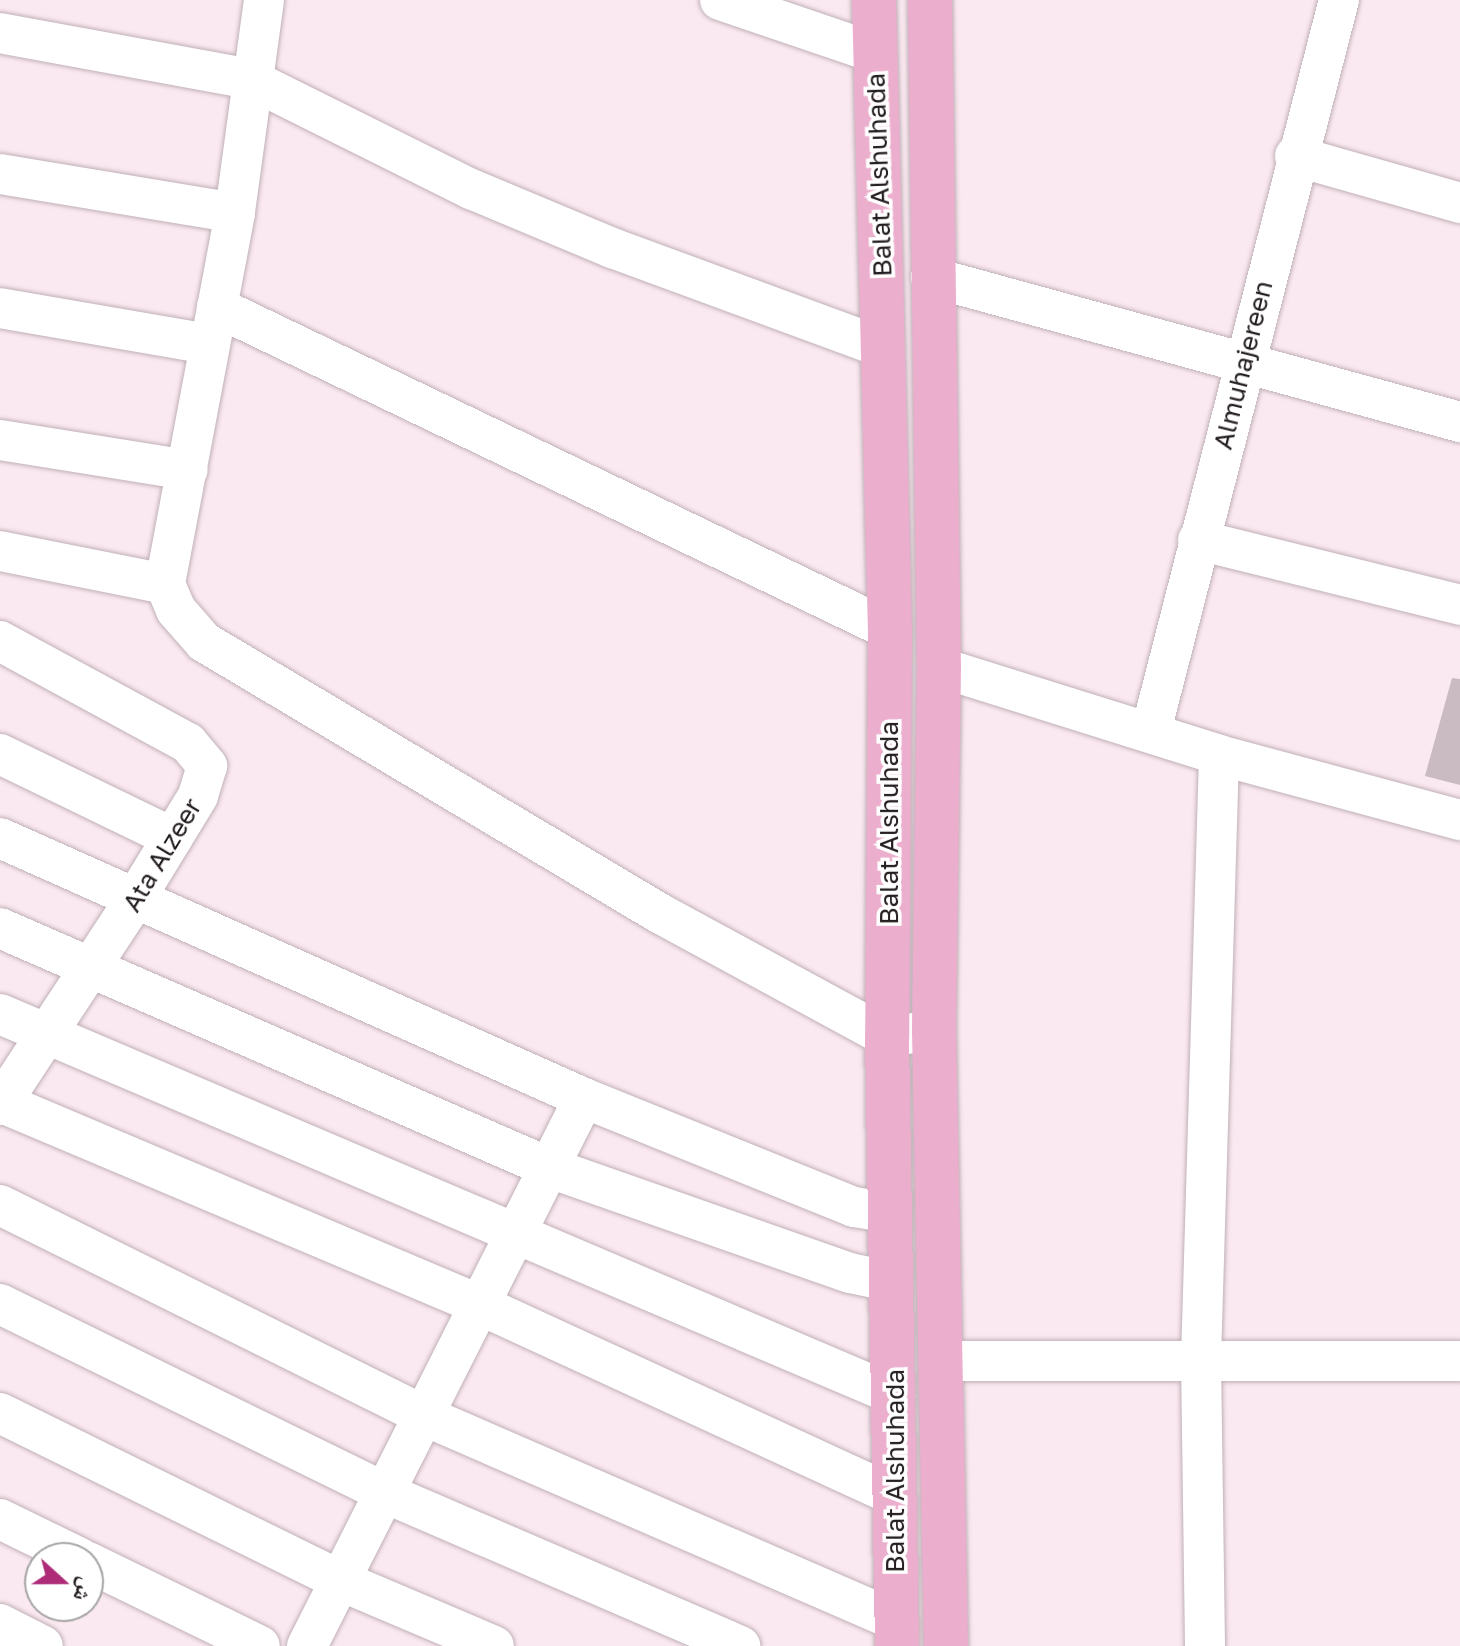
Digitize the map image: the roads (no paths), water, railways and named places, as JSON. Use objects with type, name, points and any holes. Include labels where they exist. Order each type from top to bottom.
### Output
[{"type":"main road","name":"Balat Alshuhada","points":[[874,0],[890,630],[887,1037],[897,1634]]},
{"type":"main road","points":[[930,0],[931,277],[939,667],[934,1030],[946,1646]]},
{"type":"street","points":[[264,0],[250,79],[235,213],[165,584],[176,610],[204,642],[659,913],[887,1037],[934,1030]]},
{"type":"street","points":[[720,0],[876,53]]},
{"type":"street","name":"Almuhajereen","points":[[1151,731],[1295,156],[1339,0]]},
{"type":"street","points":[[0,33],[250,79],[514,207],[884,348]]},
{"type":"street","points":[[1295,156],[1460,203]]},
{"type":"street","points":[[0,174],[235,213]]},
{"type":"street","points":[[931,277],[1243,366],[1460,422]]},
{"type":"street","points":[[0,308],[213,325],[890,630]]},
{"type":"street","points":[[0,440],[188,470]]},
{"type":"street","points":[[1198,540],[1460,605]]},
{"type":"street","points":[[0,551],[165,584]]},
{"type":"street","name":"Ata Alzeer","points":[[0,641],[202,754],[205,781],[49,1037],[0,1103]]},
{"type":"street","points":[[939,667],[1151,731],[1219,755],[1460,820]]},
{"type":"street","points":[[0,754],[173,838]]},
{"type":"street","points":[[1205,1646],[1201,1359],[1219,755]]},
{"type":"street","points":[[0,838],[134,901],[584,1098],[854,1207],[891,1213]]},
{"type":"street","points":[[0,928],[90,970],[550,1168],[850,1273],[893,1282]]},
{"type":"street","points":[[0,1014],[517,1237],[895,1395]]},
{"type":"street","points":[[307,1646],[427,1417],[584,1098]]},
{"type":"street","points":[[0,1103],[480,1305],[893,1495]]},
{"type":"street","points":[[0,1205],[427,1417],[897,1634]]},
{"type":"street","points":[[0,1304],[385,1493],[740,1646]]},
{"type":"street","points":[[940,1361],[1460,1361]]},
{"type":"street","points":[[0,1413],[341,1581],[494,1646]]},
{"type":"street","points":[[0,1519],[47,1542]]},
{"type":"street","points":[[104,1570],[260,1646]]},
{"type":"street","points":[[0,1624],[43,1646]]}]
